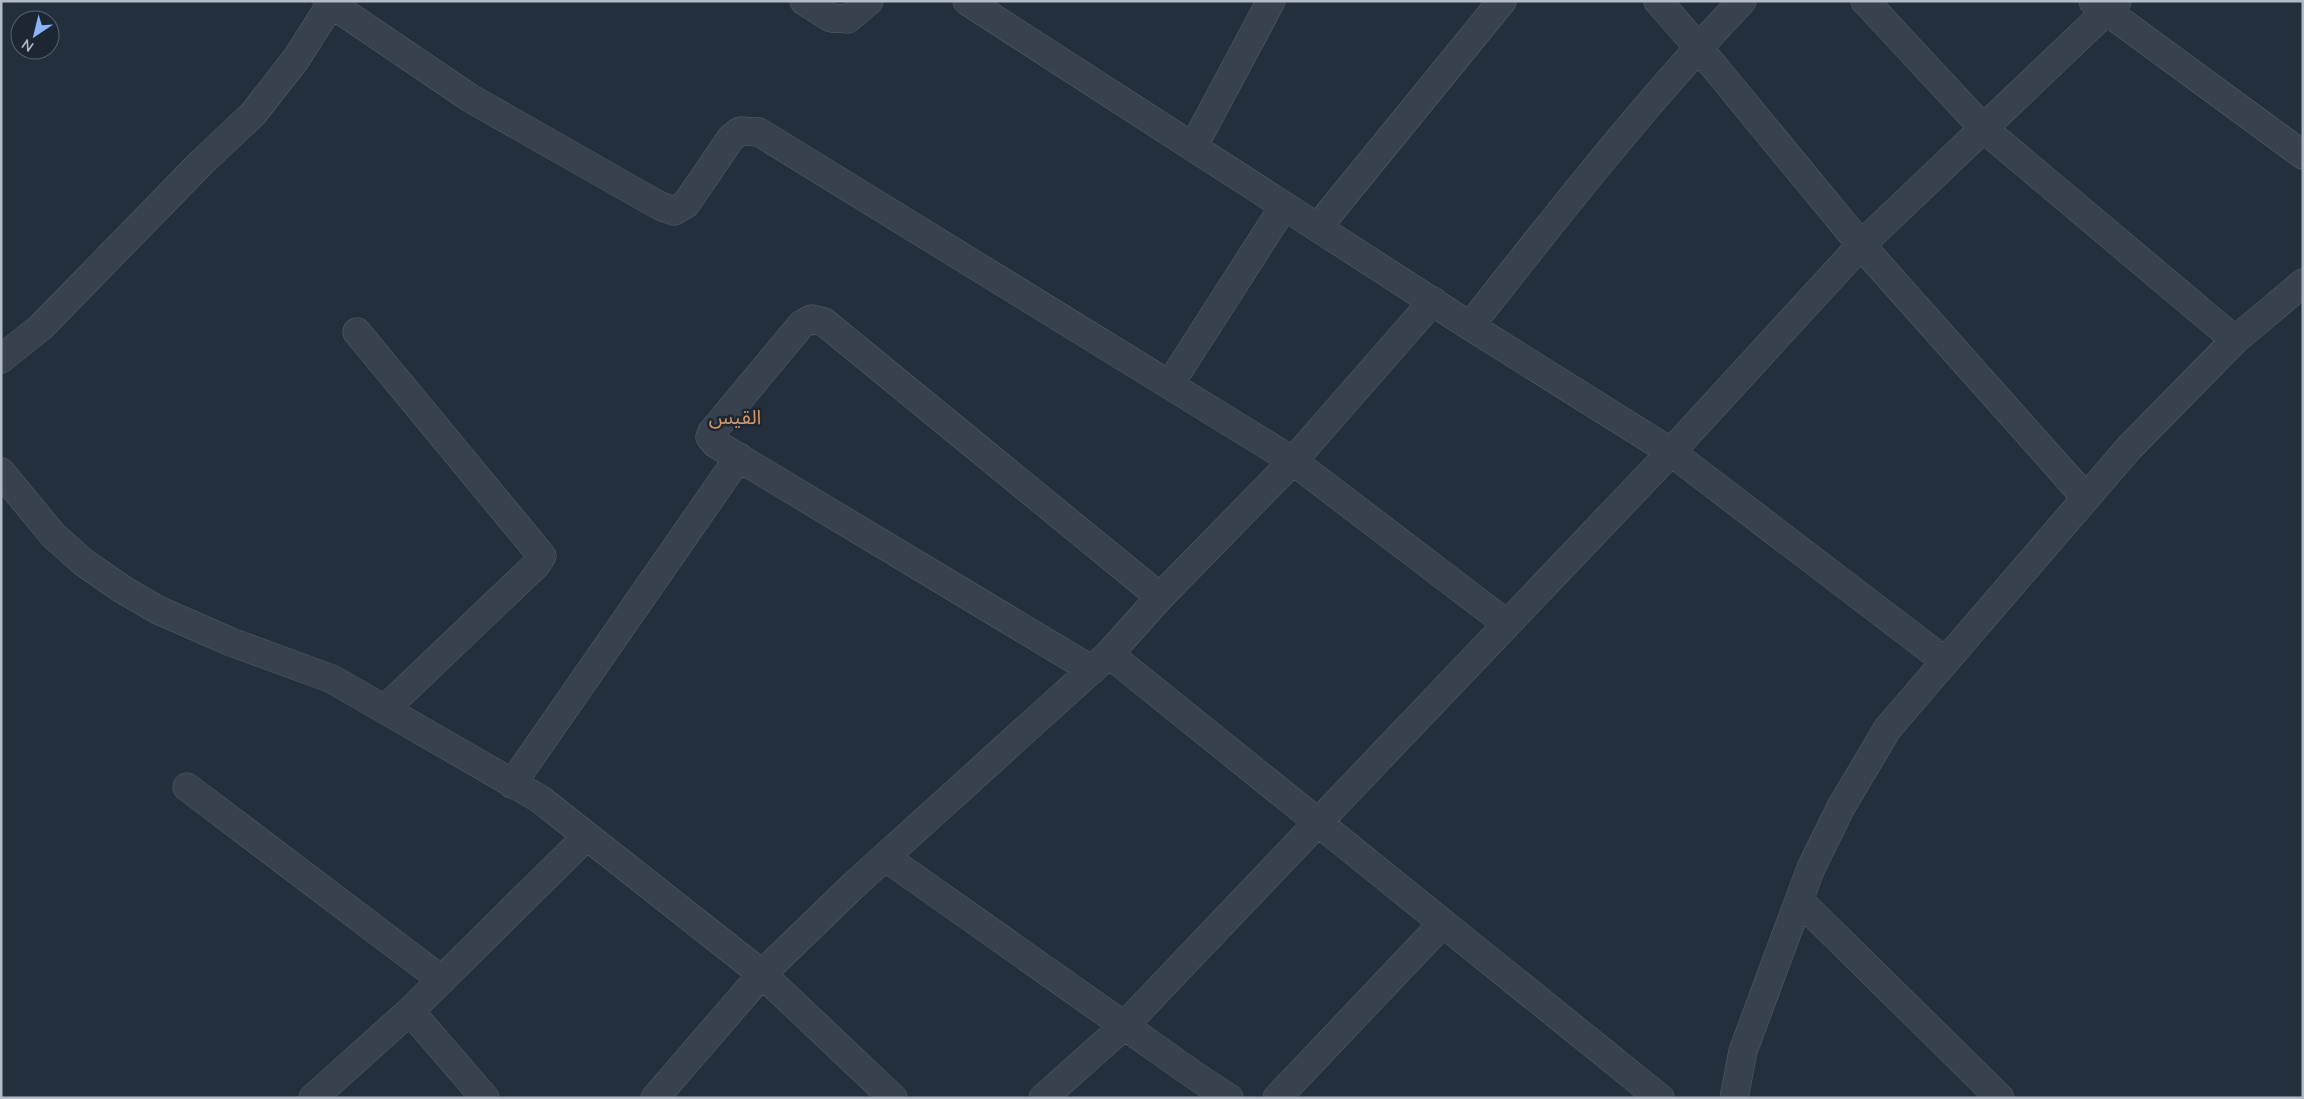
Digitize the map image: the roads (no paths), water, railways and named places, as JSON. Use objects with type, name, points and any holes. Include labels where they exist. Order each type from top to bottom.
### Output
[{"type":"street","points":[[804,1],[831,18],[848,19],[869,1]]},
{"type":"street","points":[[967,1],[1470,326],[1671,452],[1945,661]]},
{"type":"street","points":[[1193,147],[1271,1]]},
{"type":"street","points":[[1318,228],[1502,1]]},
{"type":"street","points":[[1658,1],[1861,245],[2086,498]]},
{"type":"street","points":[[1470,326],[1554,219],[1698,47],[1742,1]]},
{"type":"street","points":[[1865,1],[1984,129],[2235,340]]},
{"type":"street","points":[[1,359],[41,327],[252,114],[296,59],[329,2],[470,98],[660,206],[674,211],[686,204],[731,138],[740,131],[759,132],[1293,461],[1508,624]]},
{"type":"street","points":[[1043,1098],[1124,1026],[1671,452],[1861,245],[1984,129],[2105,5],[2303,155]]},
{"type":"street","points":[[1170,384],[1284,206]]},
{"type":"street","points":[[1734,1098],[1744,1050],[1811,868],[1841,807],[1888,728],[2129,448],[2235,340],[2303,283]]},
{"type":"street","points":[[655,1098],[762,974],[885,857],[1100,662],[1160,596],[1293,461],[1433,301]]},
{"type":"street","points":[[1160,596],[824,322],[811,319],[801,326],[712,432],[710,437],[712,441],[739,457],[1100,662],[1318,823],[1660,1098]]},
{"type":"street","points":[[358,332],[542,556],[536,565],[384,709]]},
{"type":"street","points":[[512,784],[739,457]]},
{"type":"street","points":[[1,472],[53,535],[83,562],[122,589],[158,610],[231,642],[332,679],[540,799],[762,974],[893,1098]]},
{"type":"street","points":[[187,788],[442,980]]},
{"type":"street","points":[[313,1098],[410,1011],[587,836]]},
{"type":"street","points":[[885,857],[1229,1098]]},
{"type":"street","points":[[1799,900],[2000,1098]]},
{"type":"street","points":[[1278,1098],[1443,923]]},
{"type":"street","points":[[410,1011],[485,1098]]},
{"type":"district","name":"القيس","points":[[735,416]]}]
